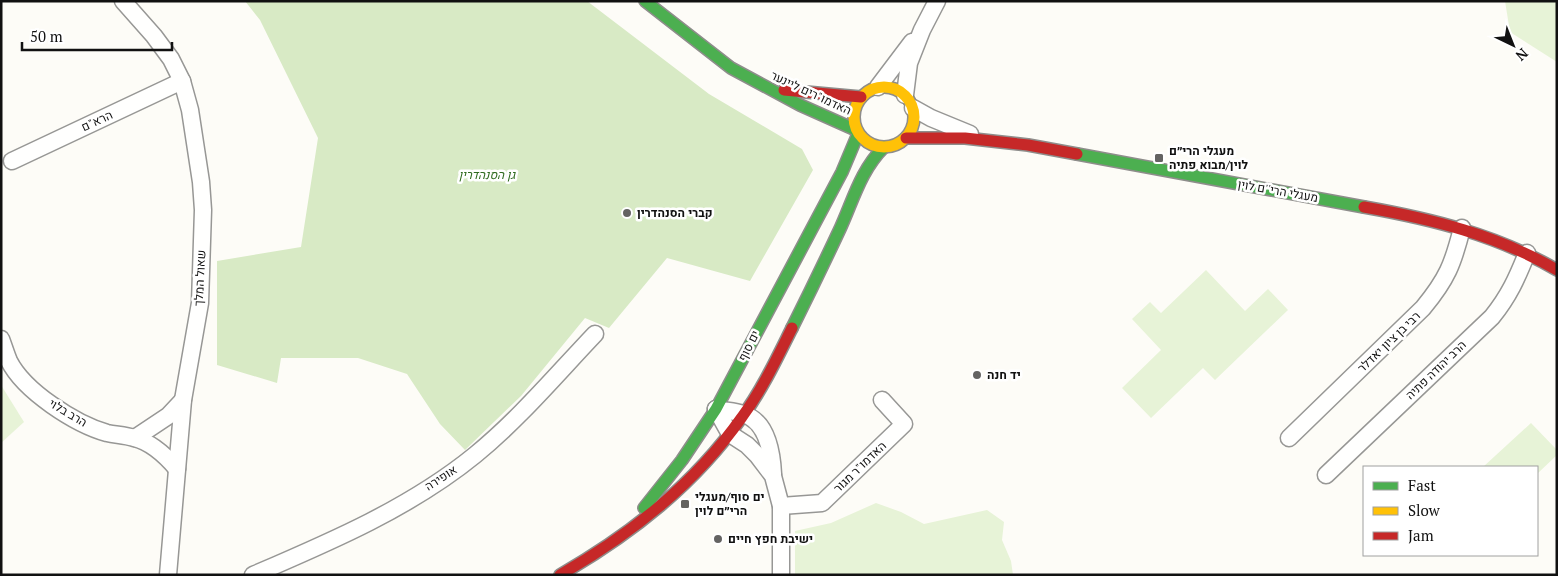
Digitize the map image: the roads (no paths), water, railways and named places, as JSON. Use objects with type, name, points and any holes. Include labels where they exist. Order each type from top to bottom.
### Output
[{"type":"street","name":"שאול המלך","points":[[123,1],[154,36],[171,59],[182,81],[190,110],[201,182],[203,210],[200,303],[183,400],[168,575]]},
{"type":"street","name":"האדמו\"רים ליינער","points":[[645,1],[731,68],[800,105],[857,132]]},
{"type":"street","points":[[909,101],[892,87],[878,87],[868,90],[856,105],[853,115],[857,132],[870,144],[889,146],[906,138],[913,124],[909,101],[909,63],[936,1]]},
{"type":"street","points":[[878,87],[922,30]]},
{"type":"street","name":"הרא\"ם","points":[[12,161],[182,81]]},
{"type":"street","name":"האדמו\"רים ליינער","points":[[754,81],[788,91],[861,97]]},
{"type":"street","name":"מעגלי הרי''ם לוין","points":[[909,101],[953,128],[991,140]]},
{"type":"street","name":"ים סוף","points":[[614,542],[667,482],[716,409],[846,165],[857,132]]},
{"type":"street","name":"מעגלי הרי''ם לוין","points":[[906,138],[944,137],[1028,145],[1384,210],[1462,228],[1528,253],[1557,270]]},
{"type":"street","name":"ים סוף","points":[[560,575],[593,557],[674,497],[701,469],[730,434],[745,414],[773,365],[840,228],[860,176],[873,158],[889,146]]},
{"type":"street","name":"רבי בן ציון יאדלר","points":[[1289,438],[1424,308],[1437,292],[1448,273],[1454,260],[1462,228]]},
{"type":"street","name":"הרב יהודה פתיה","points":[[1326,475],[1492,317],[1516,282],[1528,253]]},
{"type":"street","name":"אופירה","points":[[253,575],[315,549],[391,510],[455,470],[508,426],[595,334]]},
{"type":"street","name":"הרב בלוי","points":[[2,346],[10,363],[24,380],[53,406],[78,422],[107,433],[135,438],[161,452],[177,469]]},
{"type":"street","points":[[135,438],[162,420],[183,400]]},
{"type":"street","name":"האדמו\"ר מגור","points":[[781,506],[822,503],[904,424],[882,400]]},
{"type":"street","points":[[716,409],[745,414],[764,432],[770,448],[773,476],[781,506],[781,575]]},
{"type":"street","points":[[716,409],[730,434],[747,445],[773,476]]},
{"type":"place","name":"מעגלי הרי״ם לוין/מבוא פתיה","points":[[1159,158]]},
{"type":"place","name":"קברי הסנהדרין","points":[[627,213]]},
{"type":"place","name":"יד חנה","points":[[977,375]]},
{"type":"place","name":"ים סוף/מעגלי הרי״ם לוין","points":[[685,504]]},
{"type":"place","name":"ישיבת חפץ חיים","points":[[718,539]]},
{"type":"park label","name":"גן הסנהדרין","points":[[487,175]]}]
